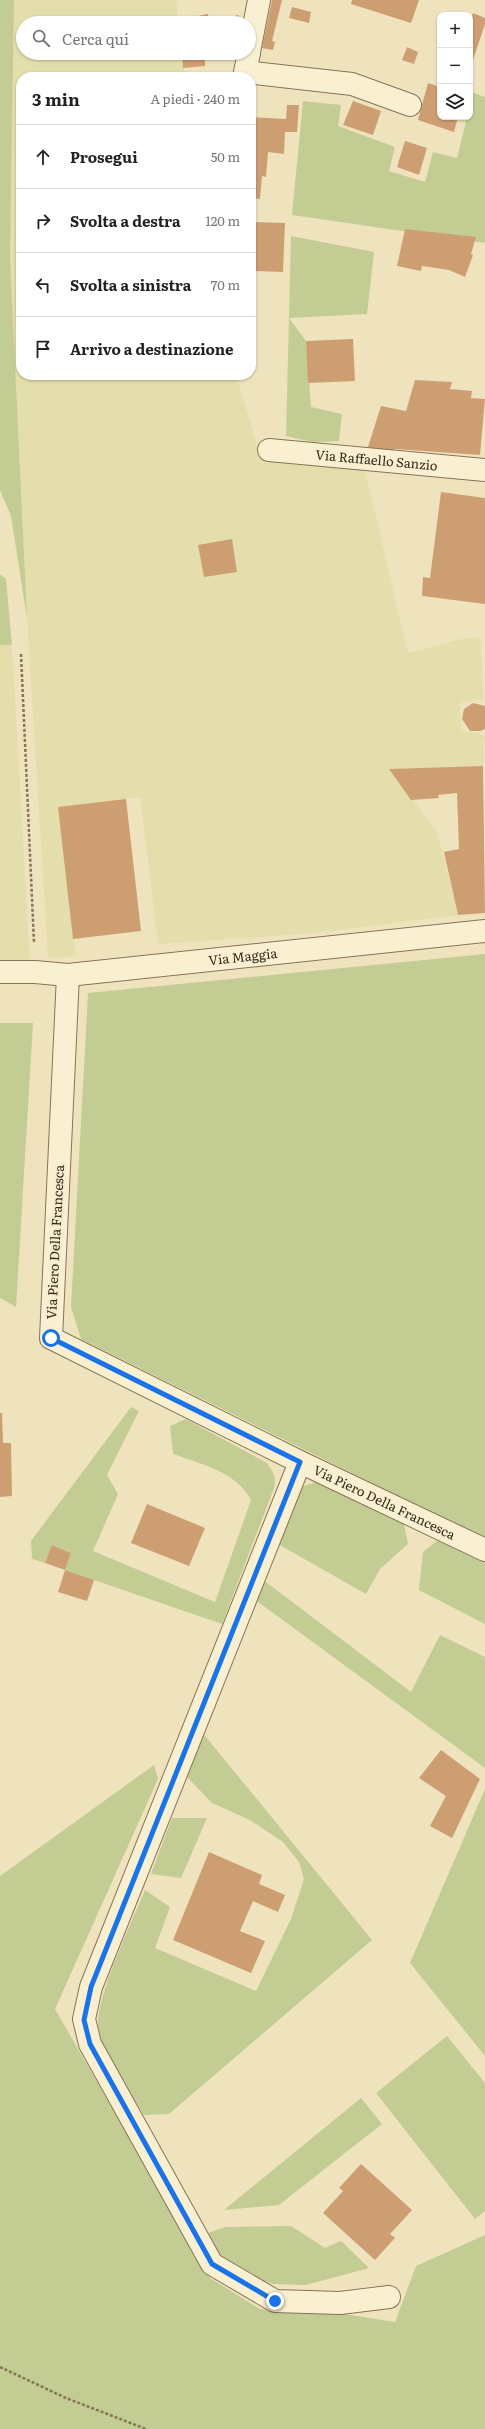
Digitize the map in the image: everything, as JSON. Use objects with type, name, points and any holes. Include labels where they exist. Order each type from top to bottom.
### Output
[{"type":"street","points":[[256,16],[259,0]]},
{"type":"street","points":[[245,72],[248,60]]},
{"type":"street","points":[[256,73],[352,84],[410,105]]},
{"type":"street","name":"Via Raffaello Sanzio","points":[[269,450],[485,470]]},
{"type":"street","name":"Via Maggia","points":[[0,972],[35,972],[68,975],[485,931]]},
{"type":"street","name":"Via Piero Della Francesca","points":[[68,975],[51,1338],[300,1462],[485,1550]]},
{"type":"street","points":[[300,1462],[91,1987],[84,2020],[90,2044],[212,2264],[275,2301],[340,2303],[389,2297]]},
{"type":"path","points":[[21,654],[35,972]]},
{"type":"path","points":[[0,2368],[66,2398],[146,2429]]},
{"type":"shaded area","points":[[14,0],[176,0],[178,16],[16,16],[16,60],[183,60],[184,72],[16,72],[16,380],[238,380],[261,458],[365,470],[408,653],[462,639],[480,637],[484,699],[460,703],[461,730],[485,736],[483,766],[389,769],[437,831],[458,915],[315,933],[158,944],[140,797],[126,799],[73,939],[77,956],[48,958],[27,618],[10,258]]},
{"type":"shaded area","points":[[0,645],[12,645],[30,961],[0,962]]},
{"type":"green space","points":[[0,0],[14,0],[10,258],[27,618],[11,516],[0,490]]},
{"type":"green space","points":[[473,93],[485,97],[485,243],[292,215],[303,101],[341,105],[338,126],[395,147],[389,171],[425,182],[433,152],[457,158],[466,120],[473,120]]},
{"type":"green space","points":[[291,236],[374,252],[367,314],[289,318],[306,341],[311,407],[342,414],[339,441],[312,442],[286,436]]},
{"type":"green space","points":[[0,574],[6,579],[12,645],[0,645]]},
{"type":"green space","points":[[485,954],[485,1539],[81,1339],[71,1307],[88,993]]},
{"type":"green space","points":[[0,1023],[33,1023],[16,1307],[0,1298]]},
{"type":"green space","points":[[131,1407],[139,1411],[107,1475],[118,1494],[93,1551],[215,1602],[251,1500],[245,1490],[228,1476],[217,1470],[173,1454],[170,1426],[186,1419],[267,1463],[273,1473],[275,1483],[273,1491],[222,1624],[65,1570],[71,1553],[53,1545],[45,1563],[32,1559],[31,1541]]},
{"type":"green space","points":[[316,1482],[404,1524],[408,1544],[380,1569],[366,1594],[276,1543],[300,1487]]},
{"type":"green space","points":[[439,1539],[485,1561],[485,1624],[419,1590],[423,1552]]},
{"type":"green space","points":[[262,1579],[411,1692],[440,1635],[485,1657],[485,1768],[254,1599]]},
{"type":"green space","points":[[202,1732],[372,1940],[169,2114],[144,2115],[110,2061],[100,2038],[98,2027],[99,2014],[109,1978],[145,1890],[170,1907],[155,1948],[256,1991],[291,1919],[304,1879],[299,1862],[283,1842],[250,1820],[212,1803],[186,1776]]},
{"type":"green space","points":[[154,1765],[158,1779],[55,2009],[210,2278],[260,2309],[338,2313],[395,2322],[416,2266],[485,2235],[485,2429],[0,2429],[0,1876]]},
{"type":"green space","points":[[485,1789],[485,2056],[410,1963]]},
{"type":"green space","points":[[172,1818],[207,1818],[181,1878],[151,1874]]},
{"type":"green space","points":[[447,2036],[485,2083],[485,2211],[475,2219],[376,2093]]},
{"type":"green space","points":[[361,2098],[382,2124],[279,2205],[224,2210]]},
{"type":"green space","points":[[291,2226],[325,2248],[341,2241],[369,2268],[306,2285],[273,2284],[253,2278],[224,2260],[205,2234],[225,2227]]},
{"type":"building","points":[[272,0],[282,0],[272,41],[275,42],[273,50],[262,48]]},
{"type":"building","points":[[352,0],[419,0],[411,23],[351,4]]},
{"type":"building","points":[[292,7],[311,12],[309,23],[289,18]]},
{"type":"building","points":[[473,13],[485,18],[485,24],[473,60]]},
{"type":"building","points":[[208,14],[208,16],[198,16]]},
{"type":"building","points":[[407,47],[418,52],[414,64],[402,60]]},
{"type":"building","points":[[182,60],[205,60],[205,66],[183,68]]},
{"type":"building","points":[[428,83],[437,86],[437,120],[457,120],[454,132],[418,120]]},
{"type":"building","points":[[353,101],[381,111],[373,135],[343,125]]},
{"type":"building","points":[[287,105],[299,105],[297,132],[285,132],[284,154],[268,152],[266,177],[262,176],[260,199],[256,199],[256,117],[286,119]]},
{"type":"building","points":[[405,141],[427,148],[419,175],[397,167]]},
{"type":"building","points":[[256,222],[285,223],[283,272],[256,271]]},
{"type":"building","points":[[405,229],[476,237],[471,254],[473,255],[465,277],[449,270],[422,266],[421,271],[397,266]]},
{"type":"building","points":[[353,339],[355,381],[308,383],[306,341]]},
{"type":"building","points":[[415,380],[452,382],[450,389],[472,391],[471,398],[485,399],[480,455],[395,449],[392,456],[372,450],[368,447],[381,406],[406,411]]},
{"type":"building","points":[[441,492],[485,498],[485,604],[422,596],[423,577],[430,578]]},
{"type":"building","points":[[232,539],[237,572],[204,577],[198,545]]},
{"type":"building","points":[[473,703],[485,706],[485,729],[480,731],[470,731],[462,719],[464,709]]},
{"type":"building","points":[[483,766],[485,913],[458,915],[444,852],[459,849],[457,793],[438,795],[439,798],[411,800],[389,769]]},
{"type":"building","points":[[126,799],[141,931],[73,939],[58,807]]},
{"type":"building","points":[[0,1413],[2,1413],[3,1443],[11,1443],[12,1496],[0,1497]]},
{"type":"building","points":[[147,1504],[205,1528],[189,1566],[131,1543]]},
{"type":"building","points":[[52,1545],[71,1553],[65,1570],[45,1563]]},
{"type":"building","points":[[65,1570],[94,1580],[87,1601],[58,1592]]},
{"type":"building","points":[[441,1750],[480,1779],[452,1838],[430,1826],[446,1796],[419,1778]]},
{"type":"building","points":[[209,1852],[262,1875],[259,1884],[285,1895],[278,1912],[253,1901],[240,1931],[265,1941],[251,1973],[173,1940]]},
{"type":"building","points":[[361,2164],[412,2210],[390,2234],[395,2238],[375,2260],[323,2213],[343,2191],[339,2188]]},
{"type":"route","points":[[51,1338],[300,1462],[91,1987],[84,2020],[90,2044],[212,2264],[275,2301]]}]
